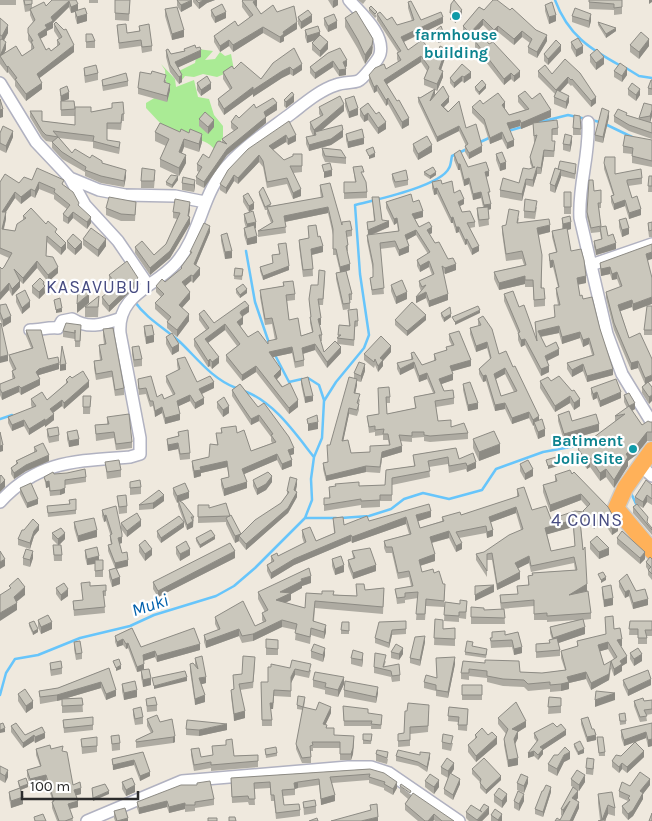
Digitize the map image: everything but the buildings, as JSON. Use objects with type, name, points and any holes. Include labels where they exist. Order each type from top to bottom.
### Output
[{"type":"highway","points":[[652,450],[628,485],[617,511],[652,551]]},
{"type":"street","points":[[0,502],[14,488],[53,465],[130,457],[140,454],[140,438],[119,320],[123,309],[148,285],[165,275],[178,261],[196,230],[205,202],[221,173],[240,153],[316,96],[334,86],[358,81],[380,56],[380,44],[376,33],[349,0]]},
{"type":"street","points":[[0,83],[36,142],[70,178],[85,205],[118,241],[148,285]]},
{"type":"street","points":[[588,122],[588,155],[579,198],[580,218],[607,334],[622,374],[652,423]]},
{"type":"street","points":[[70,178],[99,190],[116,193],[175,196],[205,202]]},
{"type":"street","points":[[591,265],[652,244]]},
{"type":"street","points":[[30,330],[41,330],[50,327],[58,328],[62,321],[72,319],[82,325],[98,326],[119,320]]},
{"type":"street","points":[[640,465],[652,476]]},
{"type":"street","points":[[87,821],[182,781],[348,767],[371,767],[389,773],[459,821]]},
{"type":"green space","points":[[198,49],[213,51],[205,60],[215,59],[220,52],[225,56],[231,54],[234,70],[217,77],[203,74],[194,77],[185,76],[182,80],[177,72],[195,63]]},
{"type":"green space","points":[[161,64],[175,79],[176,87],[194,80],[198,97],[209,99],[214,115],[223,126],[223,137],[216,151],[212,146],[203,141],[193,139],[176,140],[146,108],[146,103],[156,97],[167,101],[165,70]]},
{"type":"waterway","points":[[555,0],[566,23],[573,32],[590,47],[621,66]]},
{"type":"waterway","points":[[626,68],[639,76],[652,78]]},
{"type":"waterway","points":[[540,122],[568,115],[600,122]]},
{"type":"waterway","points":[[605,124],[632,137]]},
{"type":"waterway","points":[[508,131],[522,127]]},
{"type":"waterway","points":[[478,143],[489,138]]},
{"type":"waterway","name":"Muki","points":[[0,695],[6,673],[15,659],[38,655],[80,638],[130,626],[154,615],[216,596],[234,586],[255,568],[305,518],[312,500],[311,479],[314,457],[322,438],[324,401],[336,382],[364,348],[369,335],[360,274],[355,205],[391,196],[434,181],[449,168],[452,156],[467,149]]},
{"type":"waterway","points":[[246,251],[255,302],[269,343]]},
{"type":"waterway","points":[[135,302],[144,313],[179,341],[212,374],[236,388]]},
{"type":"waterway","points":[[275,355],[289,382],[302,379]]},
{"type":"waterway","points":[[308,378],[319,385],[324,400]]},
{"type":"waterway","points":[[244,391],[255,396],[274,410],[313,456]]},
{"type":"waterway","points":[[0,419],[12,415]]},
{"type":"waterway","points":[[341,518],[369,516],[391,509],[404,499],[423,493],[449,499],[482,490],[496,469],[543,452],[587,444]]},
{"type":"waterway","points":[[631,493],[637,506]]},
{"type":"waterway","points":[[305,518],[336,518]]},
{"type":"place","name":"farmhouse building","points":[[456,16]]},
{"type":"place","name":"Batiment Jolie Site","points":[[633,449]]},
{"type":"district","name":"KASAVUBU I","points":[[99,287]]},
{"type":"district","name":"4 COINS","points":[[587,520]]}]
